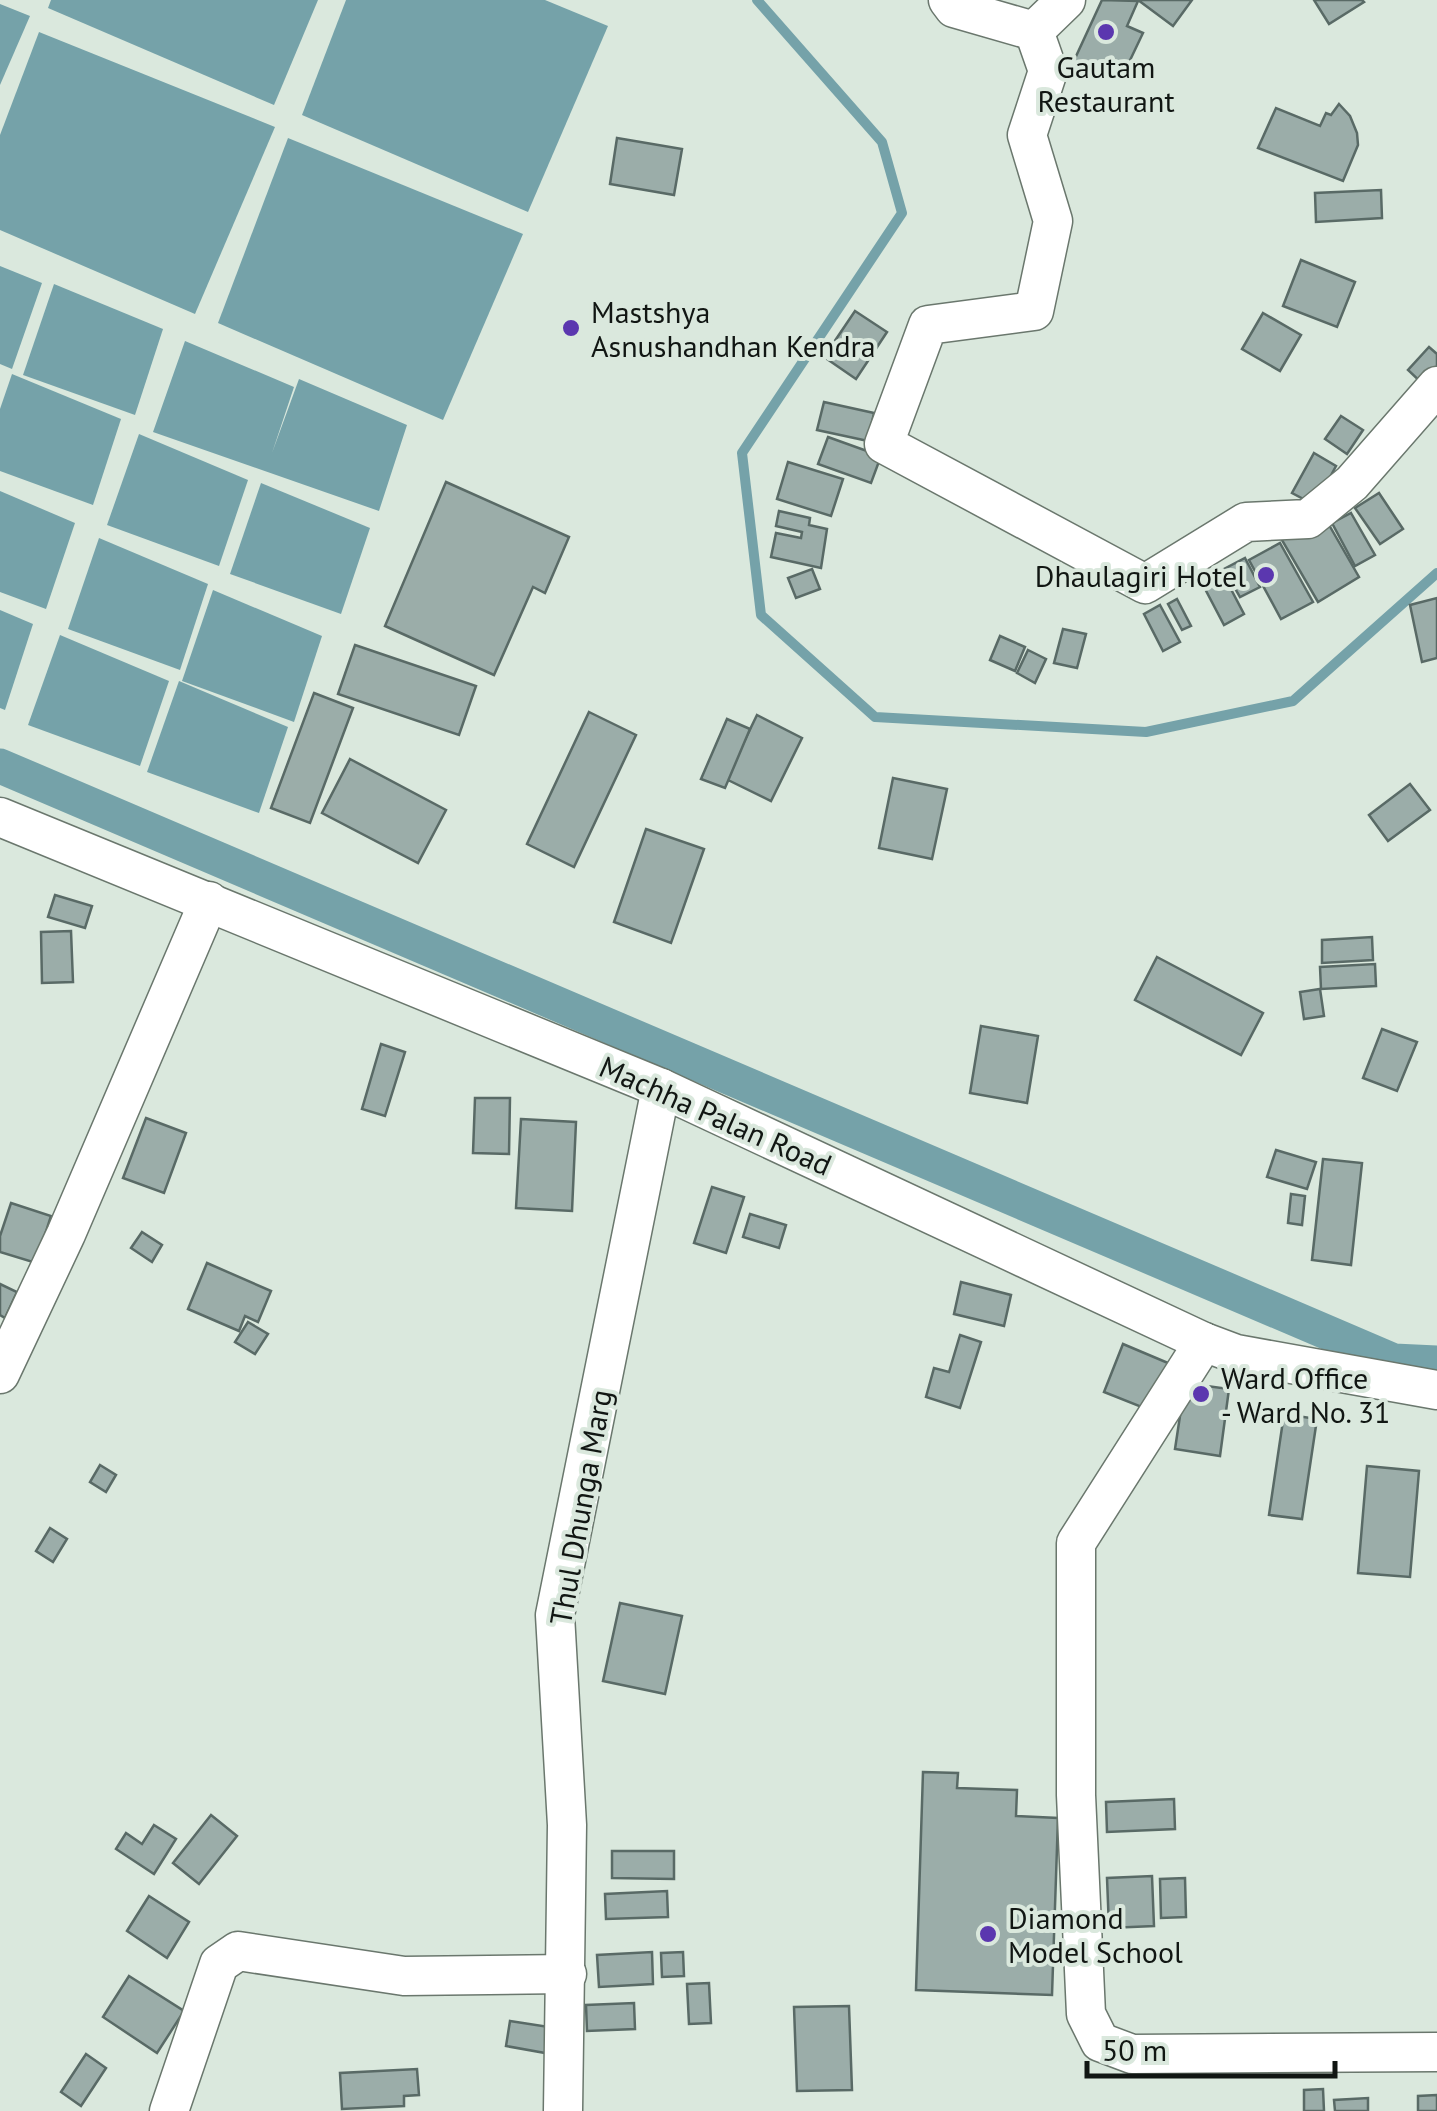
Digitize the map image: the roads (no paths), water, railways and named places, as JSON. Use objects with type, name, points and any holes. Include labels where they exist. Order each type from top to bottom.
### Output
[{"type":"street","points":[[948,0],[954,8],[1034,31]]},
{"type":"street","points":[[1034,31],[1066,0]]},
{"type":"street","points":[[1034,31],[1048,71],[1027,135],[1053,221],[1034,311],[928,325],[884,444],[1145,584],[1246,522],[1308,519],[1352,482],[1437,386]]},
{"type":"street","name":"Machha Palan Road","points":[[0,816],[661,1088],[1204,1342],[1236,1354],[1437,1390]]},
{"type":"street","points":[[0,1374],[66,1234],[210,902]]},
{"type":"street","name":"Thul Dhunga Marg","points":[[563,2111],[567,1825],[554,1615],[661,1088]]},
{"type":"street","points":[[1204,1342],[1076,1543],[1076,1795],[1086,2014],[1100,2042],[1132,2054],[1437,2052]]},
{"type":"street","points":[[170,2111],[219,1964],[238,1951],[404,1976],[567,1974]]},
{"type":"water","points":[[51,0],[318,0],[274,105],[48,8]]},
{"type":"water","points":[[346,0],[545,0],[608,26],[528,212],[302,115]]},
{"type":"water","points":[[0,4],[30,16],[0,85]]},
{"type":"water","points":[[39,32],[275,127],[195,314],[0,230],[0,135]]},
{"type":"water","points":[[288,138],[523,234],[443,420],[218,323]]},
{"type":"water","points":[[0,266],[42,283],[12,369],[0,364]]},
{"type":"water","points":[[54,284],[163,329],[135,415],[23,375]]},
{"type":"water","points":[[185,341],[294,387],[272,453],[299,379],[407,425],[379,511],[153,432]]},
{"type":"water","points":[[12,374],[121,419],[93,505],[0,471],[0,409]]},
{"type":"water","points":[[139,434],[248,480],[219,566],[107,525]]},
{"type":"water","points":[[261,483],[370,528],[341,614],[230,574]]},
{"type":"water","points":[[0,491],[75,523],[46,609],[0,592]]},
{"type":"water","points":[[99,538],[208,584],[180,670],[68,629]]},
{"type":"water","points":[[213,590],[322,636],[294,722],[182,681]]},
{"type":"water","points":[[0,610],[33,624],[5,710],[0,708]]},
{"type":"water","points":[[60,635],[169,681],[140,766],[28,725]]},
{"type":"water","points":[[179,681],[288,727],[259,813],[147,772]]},
{"type":"waterway","points":[[757,0],[882,142],[902,213],[742,453],[761,615],[875,717],[1146,732],[1293,701],[1437,573]]},
{"type":"waterway","points":[[0,766],[1394,1361],[1437,1363]]},
{"type":"place","name":"Gautam Restaurant","points":[[1106,32]]},
{"type":"place","name":"Mastshya Asnushandhan Kendra","points":[[571,328]]},
{"type":"place","name":"Dhaulagiri Hotel","points":[[1266,575]]},
{"type":"place","name":"Ward Office - Ward No. 31","points":[[1201,1394]]},
{"type":"place","name":"Diamond Model School","points":[[988,1934]]}]
